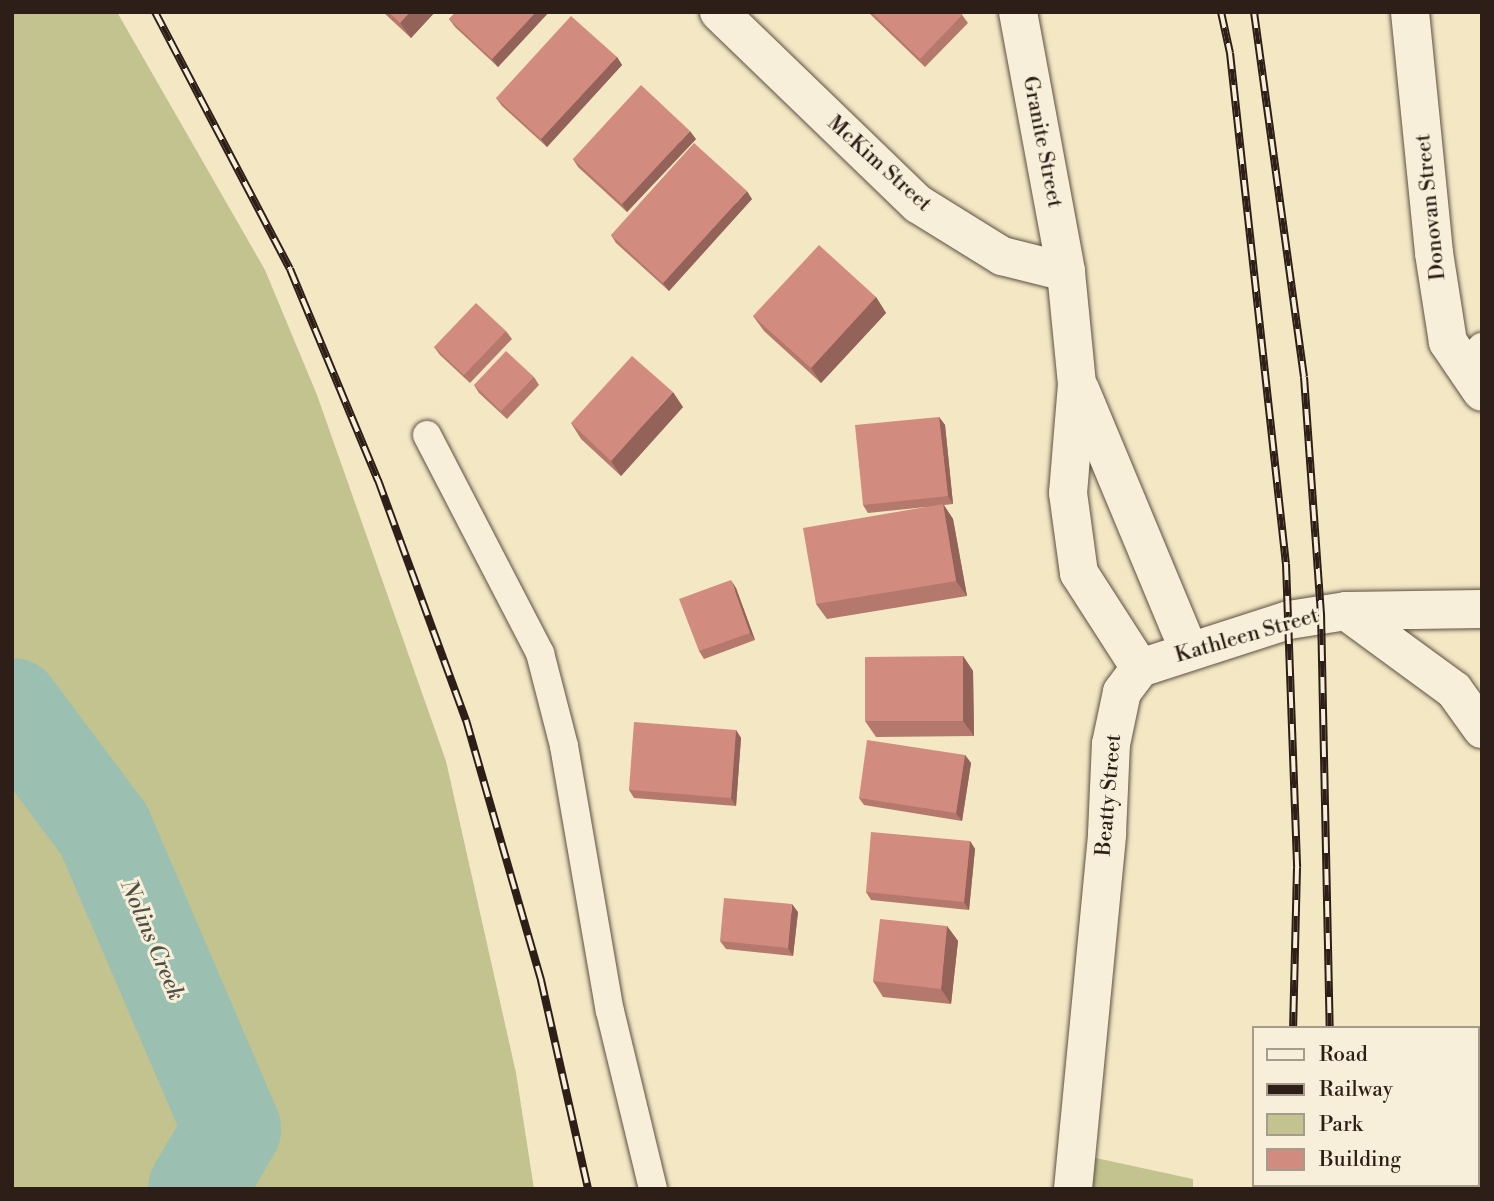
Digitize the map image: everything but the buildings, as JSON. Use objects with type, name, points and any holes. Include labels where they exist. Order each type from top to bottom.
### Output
[{"type":"street","name":"McKim Street","points":[[719,12],[918,204],[1002,256],[1066,272]]},
{"type":"street","name":"Granite Street","points":[[1018,12],[1066,272]]},
{"type":"street","name":"Donovan Street","points":[[1410,12],[1434,253],[1448,342],[1476,368]]},
{"type":"street","points":[[1066,272],[1077,384],[1068,493],[1079,573],[1140,668]]},
{"type":"street","points":[[1077,384],[1189,651]]},
{"type":"street","name":"Kathleen Street","points":[[1140,668],[1289,620],[1346,611],[1482,609]]},
{"type":"street","points":[[1346,611],[1454,690],[1482,729]]},
{"type":"street","name":"Beatty Street","points":[[1073,1189],[1107,834],[1111,744],[1122,692],[1140,668]]},
{"type":"lane","points":[[427,435],[540,653],[564,746],[610,1011],[653,1189]]},
{"type":"green space","points":[[12,12],[117,12],[265,270],[317,395],[446,761],[516,1073],[534,1189],[12,1189]]},
{"type":"green space","points":[[1082,1155],[1193,1179],[1193,1189],[1079,1189]]},
{"type":"waterway","name":"Nolins Creek","points":[[12,707],[104,830],[232,1129],[197,1189]]},
{"type":"railway","points":[[155,12],[290,269],[378,480],[466,720],[541,980],[588,1189]]},
{"type":"railway","points":[[1221,12],[1230,53],[1286,564],[1297,868],[1293,1026]]},
{"type":"railway","points":[[1254,12],[1304,377],[1321,613],[1330,1026]]}]
